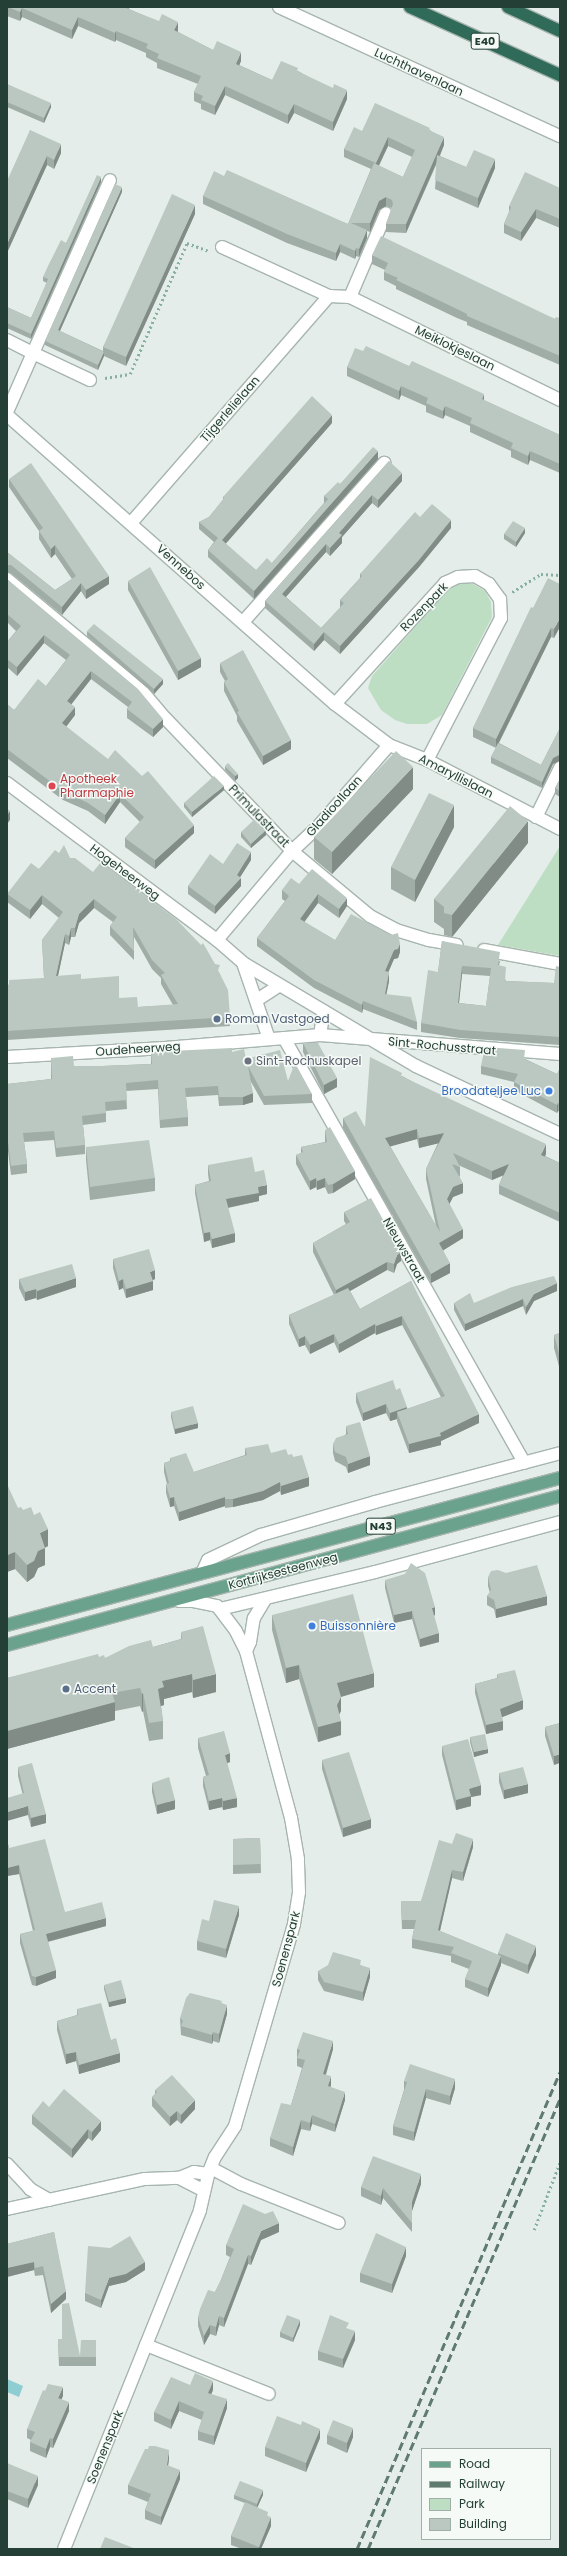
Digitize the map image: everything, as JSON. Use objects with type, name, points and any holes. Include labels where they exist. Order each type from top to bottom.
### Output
[{"type":"highway","name":"E40","points":[[410,7],[560,75]]},
{"type":"highway","points":[[508,7],[560,31]]},
{"type":"main road","name":"Kortrijksesteenweg","points":[[7,1625],[560,1478]]},
{"type":"main road","name":"Kortrijksesteenweg","points":[[7,1645],[560,1496]]},
{"type":"street","name":"Luchthavenlaan","points":[[279,7],[560,136]]},
{"type":"street","name":"Vennebos","points":[[110,180],[7,413],[335,704],[355,719]]},
{"type":"street","points":[[350,297],[386,212]]},
{"type":"street","name":"Meiklokjeslaan","points":[[222,247],[329,296],[350,297],[560,400]]},
{"type":"street","name":"Tijgerlelielaan","points":[[132,523],[329,296]]},
{"type":"street","points":[[7,340],[90,380]]},
{"type":"street","points":[[243,622],[384,463]]},
{"type":"street","name":"Rozenpark","points":[[335,704],[445,583],[458,577],[475,576],[489,584],[500,599]]},
{"type":"street","name":"Primulastraat","points":[[7,579],[143,692],[166,719],[292,851],[370,916],[402,932],[429,940],[560,964]]},
{"type":"street","points":[[427,760],[501,618],[500,599]]},
{"type":"street","name":"Amaryllislaan","points":[[355,719],[389,745],[427,760],[560,829]]},
{"type":"street","name":"Gladioollaan","points":[[217,940],[292,851],[316,829],[389,745]]},
{"type":"street","points":[[536,816],[560,768]]},
{"type":"street","name":"Hogeheerweg","points":[[7,783],[217,940],[243,963],[416,1066],[560,1134]]},
{"type":"street","points":[[243,963],[257,1000],[269,1039]]},
{"type":"street","points":[[257,1000],[280,985]]},
{"type":"street","points":[[320,1035],[324,1011]]},
{"type":"street","name":"Oudeheerweg","points":[[7,1057],[165,1048],[320,1035]]},
{"type":"street","name":"Sint-Rochusstraat","points":[[320,1035],[560,1054]]},
{"type":"street","name":"Nieuwstraat","points":[[284,1038],[524,1463]]},
{"type":"street","points":[[202,1573],[208,1560],[261,1535],[375,1502],[560,1453]]},
{"type":"street","name":"Kortrijksesteenweg","points":[[220,1609],[265,1600],[560,1522]]},
{"type":"street","points":[[246,1651],[250,1642],[254,1618],[265,1600]]},
{"type":"street","points":[[170,1601],[194,1601],[217,1606],[220,1609]]},
{"type":"street","name":"Soenenspark","points":[[64,2549],[200,2210],[209,2171],[234,2126],[294,1924],[299,1892],[298,1859],[291,1818],[246,1651],[236,1631],[220,1609]]},
{"type":"street","points":[[7,2164],[30,2189],[49,2200]]},
{"type":"street","points":[[7,2209],[145,2179],[179,2178],[194,2172],[209,2171],[339,2223]]},
{"type":"street","points":[[179,2178],[204,2191]]},
{"type":"street","points":[[146,2345],[269,2394]]},
{"type":"path","points":[[90,380],[130,374],[188,243],[215,253],[222,247]]},
{"type":"path","points":[[500,599],[541,574],[560,575]]},
{"type":"path","points":[[534,2230],[560,2162]]},
{"type":"green space","points":[[459,584],[473,584],[485,591],[491,602],[492,617],[442,715],[427,724],[407,724],[395,720],[381,710],[368,688],[372,676],[449,589]]},
{"type":"green space","points":[[560,846],[560,956],[498,945]]},
{"type":"water","points":[[7,2379],[23,2386],[19,2397],[7,2392]]},
{"type":"building","points":[[8,7],[126,7],[159,21],[162,14],[178,22],[174,30],[213,50],[217,41],[241,52],[236,64],[272,80],[281,61],[298,68],[297,71],[333,88],[334,84],[347,90],[333,122],[294,104],[288,115],[225,86],[215,106],[201,100],[203,96],[194,92],[201,76],[157,58],[159,54],[146,48],[148,44],[116,31],[115,33],[78,17],[72,30],[22,8],[20,12]]},
{"type":"building","points":[[7,84],[51,103],[44,118],[7,102]]},
{"type":"building","points":[[375,103],[430,128],[429,130],[444,137],[406,224],[386,224],[393,204],[392,200],[386,197],[379,201],[370,223],[351,223],[367,230],[359,249],[356,248],[355,251],[340,244],[336,253],[287,234],[203,196],[214,171],[224,176],[227,170],[348,224],[374,163],[403,177],[415,150],[388,137],[376,163],[344,149],[354,127],[362,131]]},
{"type":"building","points":[[30,130],[61,144],[54,160],[47,156],[7,244],[7,181]]},
{"type":"building","points":[[474,150],[495,159],[478,198],[435,180],[437,155],[466,167]]},
{"type":"building","points":[[525,172],[560,188],[560,219],[536,209],[521,232],[504,224],[511,207],[509,206]]},
{"type":"building","points":[[97,175],[101,177],[31,334],[7,323],[7,307],[31,318],[48,279],[43,277],[48,266],[61,240],[66,243]]},
{"type":"building","points":[[115,184],[122,187],[58,330],[104,352],[98,365],[45,341]]},
{"type":"building","points":[[172,194],[195,205],[126,357],[103,347]]},
{"type":"building","points":[[381,236],[555,319],[556,317],[560,318],[560,356],[467,316],[467,314],[396,280],[398,278],[384,272],[388,263],[372,255]]},
{"type":"building","points":[[366,346],[409,366],[412,361],[484,394],[482,399],[560,435],[560,464],[530,451],[528,456],[511,448],[513,443],[470,423],[472,418],[445,406],[443,411],[426,403],[428,398],[401,386],[399,391],[347,367],[355,348],[363,351]]},
{"type":"building","points":[[312,396],[332,415],[222,540],[256,570],[267,558],[272,563],[328,499],[324,496],[338,482],[340,484],[373,447],[378,451],[254,591],[208,550],[218,538],[199,522],[209,517],[224,498],[223,497]]},
{"type":"building","points":[[389,461],[402,473],[378,500],[372,495],[339,533],[342,535],[330,548],[326,544],[282,594],[321,628],[344,603],[340,600],[362,576],[360,574],[415,512],[420,517],[432,504],[451,520],[419,560],[340,646],[324,632],[314,644],[265,601]]},
{"type":"building","points":[[31,463],[109,576],[86,590],[81,583],[62,607],[11,565],[7,565],[7,552],[55,590],[76,576],[55,545],[51,549],[39,531],[43,528],[9,479]]},
{"type":"building","points":[[513,521],[525,528],[516,542],[504,534]]},
{"type":"building","points":[[150,567],[201,658],[178,671],[128,581]]},
{"type":"building","points":[[548,578],[560,584],[560,618],[554,629],[551,628],[496,739],[473,728],[531,607],[533,608]]},
{"type":"building","points":[[7,579],[138,689],[163,719],[153,729],[127,709],[132,702],[91,671],[67,701],[75,707],[62,723],[108,759],[115,750],[142,776],[148,771],[194,825],[155,860],[125,838],[144,817],[120,794],[105,815],[88,803],[63,791],[7,749],[7,704],[14,710],[38,679],[46,686],[70,655],[44,635],[17,667],[7,659],[7,642],[21,626],[7,614]]},
{"type":"building","points":[[94,624],[163,679],[154,689],[87,631]]},
{"type":"building","points":[[243,650],[291,740],[263,756],[237,712],[239,711],[224,682],[228,679],[220,663]]},
{"type":"building","points":[[560,728],[560,755],[553,758],[542,782],[491,757],[498,743],[541,765]]},
{"type":"building","points":[[396,751],[413,767],[332,852],[314,837]]},
{"type":"building","points":[[228,763],[238,774],[235,776],[225,766]]},
{"type":"building","points":[[214,776],[224,786],[192,812],[184,803]]},
{"type":"building","points":[[560,779],[560,791],[555,788]]},
{"type":"building","points":[[429,793],[454,805],[415,880],[391,867]]},
{"type":"building","points":[[510,806],[528,821],[452,915],[444,913],[444,907],[434,899]]},
{"type":"building","points":[[255,819],[266,830],[251,844],[241,832]]},
{"type":"building","points":[[237,843],[251,852],[237,875],[241,878],[215,906],[188,886],[210,854],[223,864]]},
{"type":"building","points":[[64,845],[70,858],[75,858],[93,872],[101,862],[176,919],[201,945],[203,943],[215,964],[220,965],[218,970],[228,990],[230,1017],[7,1031],[7,986],[9,984],[9,980],[44,978],[42,940],[63,912],[42,895],[30,910],[7,894],[31,863],[39,869],[55,850],[59,853]],"holes":[[[94,899],[117,917],[110,926],[134,951],[133,927],[152,960],[165,973],[161,975],[178,1004],[138,1007],[137,997],[119,998],[119,976],[81,979],[81,974],[56,976],[65,934],[69,936],[71,928],[75,928],[79,914]]]},
{"type":"building","points":[[312,869],[347,898],[339,909],[318,894],[300,919],[335,940],[351,914],[391,935],[398,933],[400,944],[398,949],[394,950],[385,971],[389,972],[385,994],[411,997],[417,1022],[363,1001],[362,1005],[314,980],[257,938],[289,896],[282,890],[291,878],[299,884]]},
{"type":"building","points":[[442,941],[500,952],[498,965],[506,967],[505,981],[554,983],[556,966],[560,967],[560,1037],[460,1030],[421,1023],[428,970],[438,972]],"holes":[[[462,966],[491,968],[486,1006],[458,1003]]]},
{"type":"building","points":[[303,1043],[318,1043],[337,1078],[324,1085]]},
{"type":"building","points":[[485,1047],[525,1050],[524,1059],[557,1074],[560,1068],[560,1103],[557,1105],[514,1082],[518,1074],[481,1066]]},
{"type":"building","points":[[232,1048],[232,1052],[244,1049],[246,1059],[280,1050],[288,1081],[295,1063],[312,1094],[264,1096],[248,1066],[253,1093],[243,1097],[219,1097],[218,1086],[185,1088],[188,1117],[160,1120],[158,1080],[126,1083],[127,1100],[105,1102],[106,1113],[82,1116],[85,1145],[56,1148],[54,1131],[23,1133],[27,1164],[11,1166],[7,1142],[7,1084],[52,1079],[51,1058],[73,1056],[74,1066],[152,1064],[151,1052]]},
{"type":"building","points":[[370,1057],[402,1073],[401,1076],[546,1144],[541,1155],[560,1163],[560,1213],[499,1185],[509,1164],[492,1171],[453,1153],[460,1167],[452,1164],[463,1183],[453,1187],[447,1199],[463,1229],[439,1243],[450,1263],[431,1274],[343,1118],[356,1111],[365,1127]],"holes":[[[417,1129],[419,1138],[444,1133],[426,1169],[440,1232],[385,1138]]]},
{"type":"building","points":[[330,1127],[355,1171],[333,1184],[328,1185],[325,1178],[317,1181],[316,1178],[310,1181],[296,1155],[303,1152],[301,1147],[327,1142],[325,1130]]},
{"type":"building","points":[[149,1140],[155,1178],[90,1187],[86,1147]]},
{"type":"building","points":[[252,1157],[255,1172],[264,1170],[267,1185],[258,1187],[259,1193],[226,1199],[235,1233],[212,1239],[210,1232],[204,1233],[195,1185],[211,1181],[208,1165]]},
{"type":"building","points":[[371,1198],[401,1252],[397,1255],[394,1264],[387,1262],[336,1290],[313,1243],[350,1222],[344,1212]]},
{"type":"building","points":[[149,1249],[155,1270],[150,1272],[153,1281],[126,1289],[123,1279],[119,1281],[113,1259]]},
{"type":"building","points":[[72,1264],[76,1278],[37,1291],[36,1289],[25,1292],[19,1279]]},
{"type":"building","points":[[554,1276],[557,1283],[534,1294],[526,1307],[523,1299],[465,1324],[454,1303],[470,1293],[474,1303],[512,1287]]},
{"type":"building","points":[[411,1281],[479,1414],[440,1433],[441,1436],[409,1444],[397,1412],[445,1396],[402,1316],[376,1326],[375,1324],[339,1344],[334,1334],[310,1345],[305,1336],[299,1339],[289,1315],[348,1288],[360,1309]]},
{"type":"building","points":[[560,1333],[560,1357],[554,1335]]},
{"type":"building","points":[[393,1380],[396,1390],[400,1388],[407,1407],[390,1413],[386,1404],[363,1413],[356,1393]]},
{"type":"building","points":[[193,1406],[198,1423],[175,1429],[171,1412]]},
{"type":"building","points":[[360,1422],[370,1456],[348,1464],[346,1457],[335,1452],[333,1444],[336,1438],[348,1434],[346,1426]]},
{"type":"building","points":[[268,1444],[271,1453],[286,1449],[288,1455],[292,1454],[293,1457],[302,1455],[309,1477],[281,1486],[280,1482],[263,1491],[233,1499],[225,1499],[225,1497],[179,1512],[174,1497],[170,1498],[166,1484],[169,1483],[164,1463],[171,1461],[170,1458],[186,1453],[194,1472],[247,1455],[245,1448]]},
{"type":"building","points":[[7,1484],[18,1508],[21,1507],[23,1510],[31,1507],[34,1515],[40,1512],[48,1529],[40,1533],[45,1548],[38,1551],[34,1561],[27,1565],[15,1552],[7,1555]]},
{"type":"building","points":[[411,1563],[425,1573],[435,1607],[432,1608],[439,1633],[420,1639],[412,1611],[394,1615],[385,1580],[405,1574]]},
{"type":"building","points":[[537,1565],[547,1596],[496,1609],[494,1600],[487,1596],[491,1590],[488,1577],[491,1571],[498,1570],[506,1573]]},
{"type":"building","points":[[353,1594],[374,1673],[337,1683],[341,1697],[337,1705],[341,1721],[318,1727],[299,1665],[286,1668],[272,1615]]},
{"type":"building","points":[[203,1626],[216,1674],[193,1680],[192,1674],[162,1681],[164,1687],[158,1689],[163,1721],[149,1723],[143,1693],[142,1694],[140,1688],[112,1693],[115,1702],[7,1731],[7,1678],[98,1654],[99,1657],[104,1655],[105,1658],[129,1646],[151,1640],[153,1647],[182,1639],[181,1632]]},
{"type":"building","points":[[515,1670],[523,1700],[500,1709],[503,1721],[486,1725],[475,1684],[498,1678],[497,1674]]},
{"type":"building","points":[[560,1723],[560,1754],[554,1756],[545,1727]]},
{"type":"building","points":[[224,1731],[230,1753],[225,1755],[237,1798],[223,1801],[222,1798],[209,1801],[203,1777],[209,1775],[198,1738]]},
{"type":"building","points":[[485,1734],[488,1749],[474,1752],[470,1737]]},
{"type":"building","points":[[468,1739],[481,1785],[469,1789],[471,1796],[456,1800],[442,1746]]},
{"type":"building","points":[[349,1752],[371,1819],[343,1828],[322,1760]]},
{"type":"building","points":[[32,1763],[46,1814],[31,1818],[28,1806],[7,1812],[7,1798],[24,1793],[18,1767]]},
{"type":"building","points":[[523,1767],[528,1784],[504,1790],[499,1773]]},
{"type":"building","points":[[169,1777],[175,1800],[157,1805],[152,1783]]},
{"type":"building","points":[[456,1833],[473,1839],[463,1872],[452,1870],[438,1930],[501,1956],[488,1988],[465,1979],[472,1961],[451,1953],[454,1947],[412,1939],[416,1920],[402,1920],[401,1901],[421,1901],[439,1840],[452,1844]]},
{"type":"building","points":[[260,1838],[261,1864],[233,1865],[233,1839]]},
{"type":"building","points":[[45,1839],[65,1912],[102,1902],[106,1918],[46,1934],[56,1970],[36,1977],[32,1976],[20,1934],[35,1930],[19,1865],[7,1868],[7,1840],[9,1848]]},
{"type":"building","points":[[214,1900],[239,1906],[226,1949],[197,1941],[202,1919],[209,1921]]},
{"type":"building","points":[[506,1933],[536,1946],[528,1965],[498,1953]]},
{"type":"building","points":[[333,1952],[361,1960],[360,1965],[370,1968],[363,1992],[324,1982],[318,1971],[328,1965]]},
{"type":"building","points":[[121,1980],[126,1998],[109,2002],[104,1985]]},
{"type":"building","points":[[190,1993],[222,2001],[221,2003],[227,2005],[219,2034],[213,2032],[212,2035],[181,2026],[183,2021],[180,2018],[186,1998]]},
{"type":"building","points":[[101,2003],[111,2040],[116,2038],[120,2053],[79,2065],[76,2052],[66,2054],[57,2021],[78,2015],[77,2009]]},
{"type":"building","points":[[303,2032],[333,2041],[323,2074],[331,2076],[328,2086],[345,2092],[335,2124],[312,2115],[310,2123],[301,2120],[293,2147],[270,2138],[281,2103],[291,2105],[305,2060],[297,2058],[300,2050],[297,2049]]},
{"type":"building","points":[[410,2064],[455,2079],[450,2096],[426,2089],[414,2132],[393,2126],[407,2082],[404,2081]]},
{"type":"building","points":[[172,2075],[195,2100],[181,2115],[177,2111],[170,2117],[152,2097],[157,2092],[155,2090]]},
{"type":"building","points":[[64,2089],[101,2121],[92,2132],[88,2129],[72,2149],[32,2115],[43,2101],[49,2107]]},
{"type":"building","points":[[373,2156],[421,2174],[412,2202],[412,2223],[383,2188],[381,2196],[361,2187]]},
{"type":"building","points":[[243,2204],[265,2214],[273,2211],[279,2223],[261,2231],[251,2256],[248,2255],[224,2318],[219,2316],[216,2327],[210,2325],[204,2336],[198,2317],[200,2309],[208,2290],[215,2292],[234,2249],[226,2245]]},
{"type":"building","points":[[54,2232],[66,2291],[51,2304],[43,2266],[35,2268],[34,2262],[7,2268],[7,2244]]},
{"type":"building","points":[[376,2233],[406,2247],[392,2284],[360,2273]]},
{"type":"building","points":[[130,2236],[145,2262],[126,2274],[109,2278],[101,2300],[85,2293],[88,2246],[110,2248]]},
{"type":"building","points":[[69,2303],[80,2356],[81,2340],[96,2340],[96,2357],[59,2357],[58,2339],[62,2339],[62,2304]]},
{"type":"building","points":[[287,2315],[300,2320],[293,2338],[280,2332]]},
{"type":"building","points":[[330,2315],[349,2323],[346,2328],[355,2331],[343,2359],[318,2351]]},
{"type":"building","points":[[195,2373],[213,2381],[208,2393],[227,2399],[214,2436],[198,2431],[204,2412],[179,2401],[171,2420],[154,2412],[171,2377],[190,2385]]},
{"type":"building","points":[[48,2384],[63,2387],[58,2398],[69,2402],[53,2439],[50,2438],[46,2449],[30,2442],[35,2432],[27,2429],[43,2390],[45,2391]]},
{"type":"building","points":[[277,2416],[301,2425],[302,2421],[320,2429],[306,2463],[265,2447]]},
{"type":"building","points":[[333,2420],[353,2428],[347,2443],[327,2435]]},
{"type":"building","points":[[149,2446],[169,2450],[167,2465],[180,2470],[161,2517],[145,2510],[151,2494],[128,2485],[145,2449],[148,2449]]},
{"type":"building","points":[[7,2463],[38,2476],[28,2499],[7,2491]]},
{"type":"building","points":[[240,2481],[263,2490],[257,2504],[234,2495]]},
{"type":"building","points":[[245,2502],[268,2512],[267,2516],[271,2517],[259,2547],[231,2536]]},
{"type":"building","points":[[105,2537],[136,2549],[100,2549]]},
{"type":"railway","points":[[357,2549],[560,2072]]},
{"type":"railway","points":[[368,2549],[560,2099]]},
{"type":"place","name":"Apotheek Pharmaphie","points":[[52,786]]},
{"type":"place","name":"Roman Vastgoed","points":[[217,1019]]},
{"type":"place","name":"Sint-Rochuskapel","points":[[248,1061]]},
{"type":"place","name":"Broodateljee Luc","points":[[549,1091]]},
{"type":"place","name":"Buissonnière","points":[[312,1626]]},
{"type":"place","name":"Accent","points":[[66,1689]]}]
